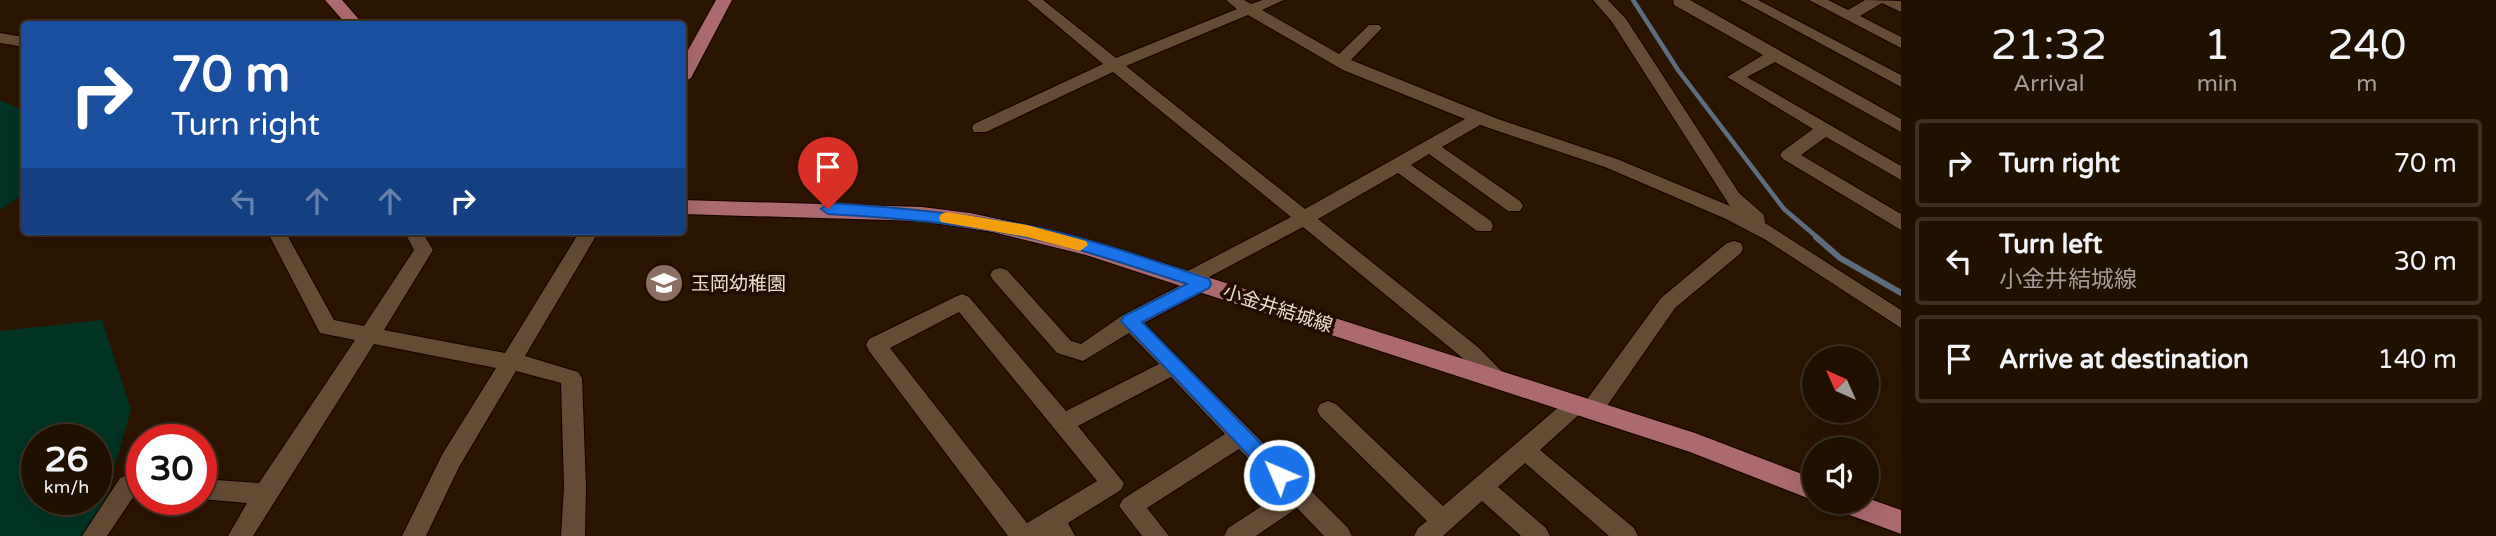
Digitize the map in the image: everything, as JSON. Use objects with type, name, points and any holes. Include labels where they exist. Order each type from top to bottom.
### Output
[{"type":"main road","points":[[332,0],[352,21]]},
{"type":"main road","points":[[686,71],[724,0]]},
{"type":"main road","name":"小金井結城線","points":[[686,207],[828,209],[924,214],[1027,231],[1110,253],[1695,443],[1802,485]]},
{"type":"main road","points":[[1879,514],[1901,522]]},
{"type":"street","points":[[1034,0],[1472,354],[1499,380]]},
{"type":"street","points":[[1233,0],[1341,61],[1479,118],[1611,163],[1732,214],[1773,235],[1901,320]]},
{"type":"street","points":[[980,128],[1116,66],[1249,9],[1277,0]]},
{"type":"street","points":[[1600,0],[1618,19],[1733,198],[1773,235]]},
{"type":"street","points":[[1684,0],[1679,2],[1901,126]]},
{"type":"street","points":[[1747,0],[1901,82]]},
{"type":"street","points":[[1816,0],[1901,43]]},
{"type":"street","points":[[1849,16],[1876,0]]},
{"type":"street","points":[[1887,0],[1901,7]]},
{"type":"street","points":[[1341,61],[1374,28]]},
{"type":"street","points":[[0,38],[21,42]]},
{"type":"street","points":[[1774,56],[1735,77],[1901,174]]},
{"type":"street","points":[[1000,275],[1065,347],[1083,353],[1196,281],[1479,118]]},
{"type":"street","points":[[1825,129],[1789,155],[1901,223]]},
{"type":"street","points":[[1431,147],[1514,206]]},
{"type":"street","points":[[1399,165],[1484,226]]},
{"type":"street","points":[[278,235],[327,327],[537,367],[571,378],[575,487],[573,536]]},
{"type":"street","points":[[240,536],[265,494],[372,335],[424,250],[416,235]]},
{"type":"street","points":[[414,536],[451,460],[588,235]]},
{"type":"street","points":[[1426,536],[1525,450],[1584,407],[1668,303],[1734,248]]},
{"type":"street","points":[[1022,536],[876,345],[962,302],[1113,483],[1057,529],[1027,536]]},
{"type":"street","points":[[1130,321],[1340,536]]},
{"type":"street","points":[[1063,423],[1174,366]]},
{"type":"street","points":[[1328,410],[1443,521]]},
{"type":"street","points":[[1157,536],[1130,506],[1241,436]]},
{"type":"street","points":[[1525,450],[1626,536]]},
{"type":"street","points":[[1482,487],[1538,536]]},
{"type":"street","points":[[94,536],[126,488]]},
{"type":"street","points":[[217,490],[265,494]]},
{"type":"street","points":[[1236,536],[1299,494]]},
{"type":"green space","points":[[0,100],[21,110],[21,196],[0,210]]},
{"type":"green space","points":[[102,320],[131,410],[112,476],[112,424],[21,424],[21,515],[95,515],[81,536],[0,536],[0,331]]},
{"type":"waterway","points":[[1633,0],[1678,70],[1784,209],[1818,238]]},
{"type":"waterway","points":[[1816,237],[1840,258],[1901,293]]},
{"type":"slow traffic","points":[[947,218],[1027,231],[1080,245]]},
{"type":"place","name":"玉岡幼稚園","points":[[664,283]]},
{"type":"route","points":[[828,209],[924,214],[1027,231],[1110,253],[1203,284],[1130,321],[1279,475]]}]
